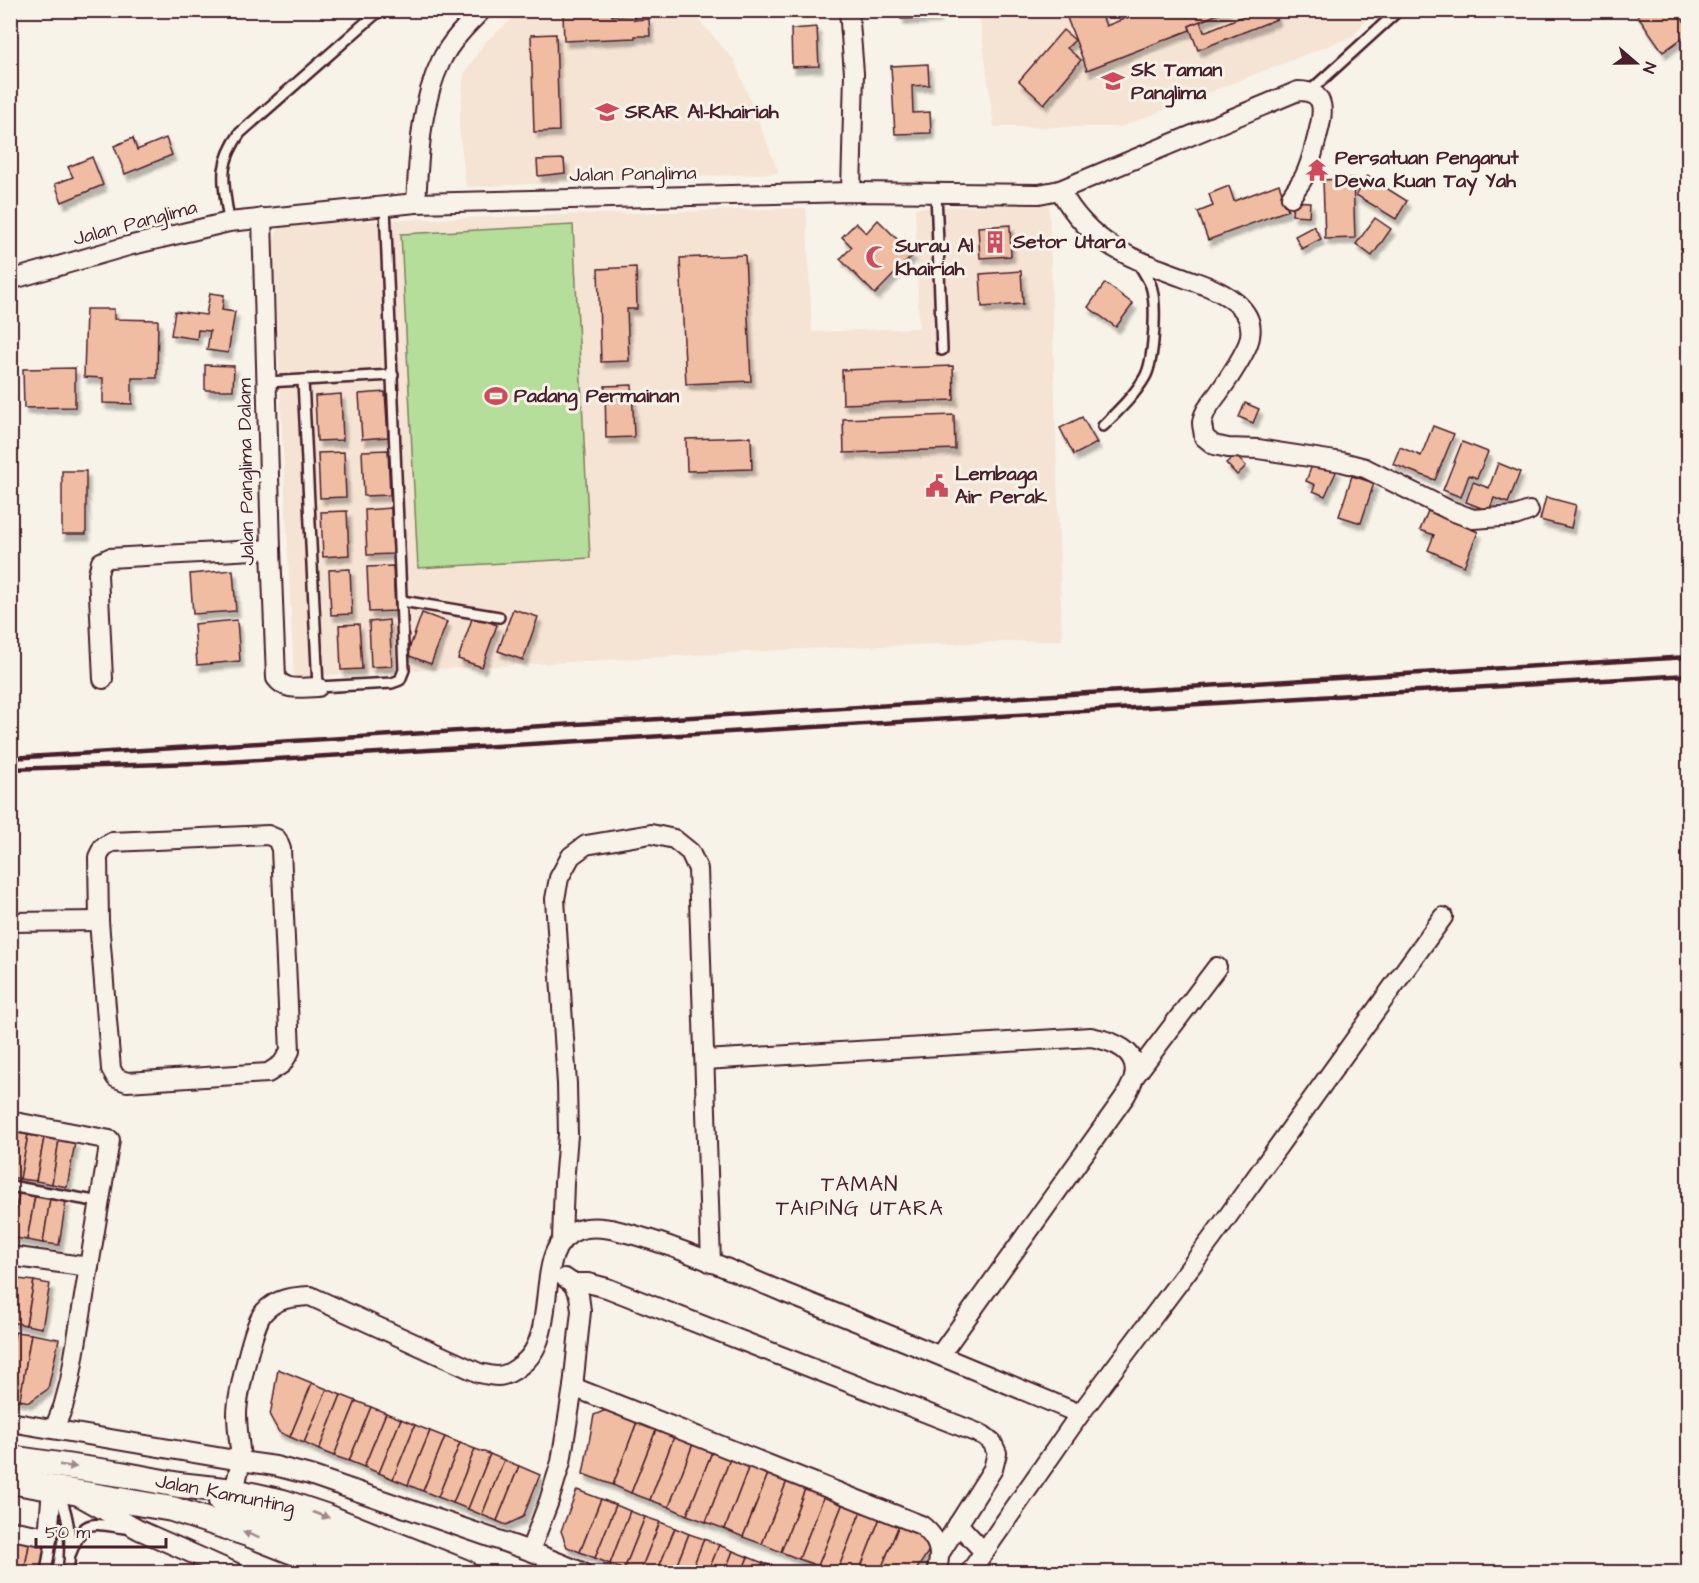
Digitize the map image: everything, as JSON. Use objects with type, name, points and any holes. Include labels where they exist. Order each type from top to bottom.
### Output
[{"type":"main road","name":"Jalan Kamunting","points":[[10,1458],[179,1485],[234,1491],[283,1502],[325,1516],[464,1572]]},
{"type":"main road","name":"Jalan Kamunting","points":[[10,1481],[172,1509],[248,1534],[344,1572]]},
{"type":"main road","points":[[179,1485],[405,1572]]},
{"type":"street","points":[[416,203],[419,151],[426,101],[441,60],[465,27],[483,10]]},
{"type":"street","points":[[849,10],[854,73],[851,192]]},
{"type":"street","name":"Jalan Panglima","points":[[10,280],[128,246],[229,222],[416,203],[851,192],[1038,194],[1060,190],[1298,91],[1310,91]]},
{"type":"street","points":[[1291,197],[1311,161],[1322,119],[1322,107],[1318,97],[1310,91]]},
{"type":"street","points":[[1060,190],[1069,207],[1083,225],[1099,239],[1138,262],[1215,288],[1229,296],[1242,309],[1249,324],[1249,342],[1206,411],[1202,424],[1204,437],[1214,445],[1258,449],[1342,462],[1365,468],[1449,510],[1473,519],[1515,516],[1529,511]]},
{"type":"street","name":"Jalan Panglima Dalam","points":[[262,218],[276,678],[287,688],[318,687]]},
{"type":"street","points":[[103,679],[98,574],[101,562],[109,558],[271,549]]},
{"type":"street","points":[[234,1491],[241,1461],[237,1412],[253,1330],[262,1313],[276,1302],[292,1297],[310,1296],[479,1373],[498,1376],[515,1370],[529,1360],[539,1344],[550,1270],[562,1239],[568,1135],[567,1084],[555,899],[559,878],[571,856],[586,844],[651,834],[674,839],[690,852],[698,869],[711,1263]]},
{"type":"street","points":[[267,835],[278,839],[281,849],[290,1051],[282,1064],[268,1073],[128,1082],[116,1078],[111,1069],[99,921],[98,857],[103,847],[112,842],[267,835]]},
{"type":"street","points":[[970,1572],[1080,1414],[1213,1238],[1443,917]]},
{"type":"street","points":[[10,922],[99,921]]},
{"type":"street","points":[[940,1355],[1126,1095],[1134,1077],[1217,967]]},
{"type":"street","points":[[705,1060],[1091,1037],[1109,1041],[1124,1048],[1134,1060],[1134,1077]]},
{"type":"street","points":[[10,1121],[110,1140],[70,1381],[54,1429]]},
{"type":"street","points":[[562,1239],[578,1230],[595,1228],[639,1236],[940,1355],[1080,1414]]},
{"type":"street","points":[[10,1256],[89,1267]]},
{"type":"street","points":[[530,1551],[561,1462],[573,1387],[581,1311],[579,1295],[572,1283],[550,1270]]},
{"type":"street","points":[[572,1283],[588,1283],[607,1288],[983,1435],[992,1442],[998,1453],[993,1469],[940,1553],[936,1572]]},
{"type":"street","points":[[573,1387],[911,1520],[928,1531],[938,1544],[940,1553]]},
{"type":"street","points":[[10,1422],[275,1466],[309,1475],[530,1551],[582,1572]]},
{"type":"street","points":[[10,1530],[48,1537],[59,1489],[139,1530],[234,1572]]},
{"type":"street","points":[[958,1524],[984,1552]]},
{"type":"lane","points":[[229,222],[222,172],[228,150],[240,133],[380,10]]},
{"type":"lane","points":[[1310,91],[1399,10]]},
{"type":"lane","points":[[936,192],[942,350]]},
{"type":"lane","points":[[303,380],[318,687],[392,683],[400,680],[404,670],[385,206]]},
{"type":"lane","points":[[1103,426],[1130,400],[1146,375],[1152,352],[1151,287],[1138,262]]},
{"type":"lane","points":[[267,382],[393,375]]},
{"type":"lane","points":[[402,601],[499,617]]},
{"type":"lane","points":[[10,1186],[100,1202]]},
{"type":"lane","points":[[59,1489],[70,1523],[68,1572]]},
{"type":"lane","points":[[70,1555],[79,1533],[85,1526],[93,1524],[139,1530]]},
{"type":"lane","points":[[46,1572],[51,1542],[48,1537]]},
{"type":"shaded area","name":"SRAR Al-Khairiah","points":[[522,11],[691,11],[734,60],[779,173],[466,187],[459,126],[464,74],[485,42]]},
{"type":"shaded area","name":"SK Taman Panglima","points":[[979,11],[1373,11],[1353,36],[1120,127],[994,127]]},
{"type":"shaded area","points":[[1049,204],[1062,640],[822,648],[294,677],[273,243],[278,229],[289,223],[806,208],[812,332],[919,328],[915,208]]},
{"type":"green space","name":"Padang Permainan","points":[[573,225],[590,558],[418,568],[401,234]]},
{"type":"building","points":[[900,10],[937,10],[937,17],[901,19]]},
{"type":"building","points":[[1064,10],[1100,10],[1106,26],[1146,10],[1228,10],[1189,26],[1190,30],[1087,70]]},
{"type":"building","points":[[1258,10],[1274,10],[1277,19],[1198,50],[1189,26],[1200,21],[1204,32]]},
{"type":"building","points":[[1634,10],[1677,10],[1688,27],[1688,34],[1663,52]]},
{"type":"building","points":[[612,12],[612,16],[634,15],[634,20],[649,19],[650,36],[564,41],[563,14]]},
{"type":"building","points":[[817,27],[819,66],[792,67],[791,29]]},
{"type":"building","points":[[1063,30],[1075,40],[1067,48],[1081,60],[1044,104],[1019,81]]},
{"type":"building","points":[[556,34],[559,131],[534,132],[531,35]]},
{"type":"building","points":[[928,64],[929,85],[912,86],[913,113],[930,112],[931,133],[895,134],[891,66]]},
{"type":"building","points":[[133,138],[137,150],[166,138],[172,155],[125,174],[114,146]]},
{"type":"building","points":[[92,157],[103,185],[62,202],[55,184],[73,177],[68,167]]},
{"type":"building","points":[[564,159],[565,173],[538,176],[537,160]]},
{"type":"building","points":[[1367,176],[1407,201],[1396,219],[1356,195]]},
{"type":"building","points":[[1353,178],[1355,238],[1325,239],[1323,180]]},
{"type":"building","points":[[1279,184],[1288,210],[1208,240],[1198,212],[1213,206],[1209,194],[1229,186],[1234,201]]},
{"type":"building","points":[[1293,201],[1310,202],[1309,216],[1292,215]]},
{"type":"building","points":[[1375,218],[1391,229],[1372,256],[1356,244]]},
{"type":"building","name":"Surau Al Khairiah","points":[[878,220],[913,255],[875,294],[840,259],[852,247],[842,237],[856,223],[866,233]]},
{"type":"building","name":"Setor Utara","points":[[1010,225],[1011,256],[980,258],[978,227]]},
{"type":"building","points":[[1314,226],[1321,239],[1302,249],[1295,236]]},
{"type":"building","points":[[745,255],[751,381],[686,384],[680,258]]},
{"type":"building","points":[[636,267],[637,309],[627,309],[629,361],[601,362],[598,269]]},
{"type":"building","points":[[1021,271],[1023,304],[982,307],[980,274]]},
{"type":"building","points":[[1105,283],[1133,304],[1116,327],[1088,307]]},
{"type":"building","points":[[210,293],[224,295],[222,310],[235,312],[228,353],[207,350],[210,331],[198,330],[197,339],[171,335],[175,311],[206,315]]},
{"type":"building","points":[[86,309],[114,309],[114,319],[158,320],[157,378],[132,378],[132,404],[103,403],[103,378],[84,377]]},
{"type":"building","points":[[205,365],[234,366],[233,390],[205,390]]},
{"type":"building","points":[[953,366],[954,400],[843,404],[842,370]]},
{"type":"building","points":[[75,368],[75,407],[24,408],[23,369]]},
{"type":"building","points":[[632,385],[634,437],[606,438],[605,386]]},
{"type":"building","points":[[385,392],[388,437],[362,439],[359,394]]},
{"type":"building","points":[[341,394],[343,440],[317,441],[315,396]]},
{"type":"building","points":[[1245,403],[1259,409],[1253,423],[1239,417]]},
{"type":"building","points":[[954,415],[955,449],[844,453],[843,419]]},
{"type":"building","points":[[1082,417],[1097,443],[1074,455],[1060,428]]},
{"type":"building","points":[[1433,426],[1454,434],[1435,480],[1393,464],[1400,447],[1421,456]]},
{"type":"building","points":[[751,437],[752,469],[687,471],[686,439]]},
{"type":"building","points":[[1462,442],[1488,452],[1477,478],[1469,475],[1461,497],[1443,490]]},
{"type":"building","points":[[388,450],[390,495],[364,496],[362,451]]},
{"type":"building","points":[[344,452],[346,497],[320,498],[318,453]]},
{"type":"building","points":[[1235,455],[1246,466],[1237,475],[1226,463]]},
{"type":"building","points":[[1314,460],[1337,470],[1325,496],[1313,491],[1315,485],[1306,481]]},
{"type":"building","points":[[1498,463],[1520,472],[1508,503],[1494,498],[1489,511],[1466,502],[1473,482],[1489,488]]},
{"type":"building","points":[[62,471],[86,471],[86,534],[62,534]]},
{"type":"building","points":[[1352,476],[1374,483],[1361,523],[1339,516]]},
{"type":"building","points":[[1546,497],[1576,505],[1571,528],[1540,520]]},
{"type":"building","points":[[391,508],[393,554],[367,555],[365,510]]},
{"type":"building","points":[[347,511],[349,555],[323,557],[321,512]]},
{"type":"building","points":[[1428,511],[1478,532],[1464,566],[1428,550],[1434,535],[1420,530]]},
{"type":"building","points":[[393,566],[395,611],[369,612],[367,567]]},
{"type":"building","points":[[350,569],[352,614],[331,615],[329,570]]},
{"type":"building","points":[[233,570],[236,611],[193,614],[190,574]]},
{"type":"building","points":[[513,609],[538,617],[523,660],[498,651]]},
{"type":"building","points":[[422,613],[447,622],[431,664],[407,655]]},
{"type":"building","points":[[473,616],[497,625],[482,667],[458,659]]},
{"type":"building","points":[[237,620],[240,661],[197,665],[194,624]]},
{"type":"building","points":[[389,620],[392,666],[371,667],[369,622]]},
{"type":"building","points":[[359,624],[362,669],[341,670],[339,625]]},
{"type":"building","points":[[12,1132],[28,1135],[20,1179],[10,1177]]},
{"type":"building","points":[[28,1135],[44,1138],[36,1181],[20,1179]]},
{"type":"building","points":[[44,1138],[59,1140],[52,1184],[36,1181]]},
{"type":"building","points":[[59,1140],[75,1143],[67,1187],[52,1184]]},
{"type":"building","points":[[10,1192],[19,1193],[11,1237],[10,1237]]},
{"type":"building","points":[[19,1193],[35,1196],[27,1240],[11,1237]]},
{"type":"building","points":[[35,1196],[50,1199],[43,1243],[27,1240]]},
{"type":"building","points":[[50,1199],[66,1201],[59,1245],[43,1243]]},
{"type":"building","points":[[10,1277],[18,1279],[11,1322],[10,1322]]},
{"type":"building","points":[[18,1279],[34,1281],[26,1325],[11,1322]]},
{"type":"building","points":[[34,1281],[50,1284],[42,1328],[26,1325]]},
{"type":"building","points":[[15,1332],[31,1334],[20,1400],[10,1398],[10,1360]]},
{"type":"building","points":[[31,1334],[59,1339],[48,1389],[29,1402],[20,1400]]},
{"type":"building","points":[[278,1369],[312,1383],[290,1437],[279,1432],[270,1416]]},
{"type":"building","points":[[312,1383],[327,1389],[304,1443],[290,1437]]},
{"type":"building","points":[[327,1389],[341,1395],[319,1450],[304,1443]]},
{"type":"building","points":[[341,1395],[356,1401],[334,1456],[319,1450]]},
{"type":"building","points":[[356,1401],[371,1407],[349,1461],[334,1456]]},
{"type":"building","points":[[371,1407],[386,1413],[364,1467],[349,1461]]},
{"type":"building","points":[[606,1410],[637,1422],[613,1485],[583,1474],[594,1415]]},
{"type":"building","points":[[386,1413],[401,1419],[379,1473],[364,1467]]},
{"type":"building","points":[[401,1419],[415,1425],[393,1479],[379,1473]]},
{"type":"building","points":[[637,1422],[656,1430],[631,1493],[613,1485]]},
{"type":"building","points":[[415,1425],[430,1431],[408,1485],[393,1479]]},
{"type":"building","points":[[656,1430],[674,1437],[650,1500],[631,1493]]},
{"type":"building","points":[[430,1431],[445,1437],[423,1491],[408,1485]]},
{"type":"building","points":[[445,1437],[460,1443],[438,1497],[423,1491]]},
{"type":"building","points":[[674,1437],[693,1444],[669,1507],[650,1500]]},
{"type":"building","points":[[460,1443],[475,1449],[453,1503],[438,1497]]},
{"type":"building","points":[[693,1444],[712,1452],[687,1515],[669,1507]]},
{"type":"building","points":[[475,1449],[490,1454],[468,1509],[453,1503]]},
{"type":"building","points":[[712,1452],[730,1459],[706,1522],[687,1515]]},
{"type":"building","points":[[490,1454],[504,1460],[482,1515],[468,1509]]},
{"type":"building","points":[[730,1459],[749,1466],[725,1529],[706,1522]]},
{"type":"building","points":[[504,1460],[519,1466],[497,1521],[482,1515]]},
{"type":"building","points":[[519,1466],[540,1475],[523,1517],[506,1525],[497,1521]]},
{"type":"building","points":[[749,1466],[768,1474],[743,1537],[725,1529]]},
{"type":"building","points":[[768,1474],[787,1481],[762,1544],[743,1537]]},
{"type":"building","points":[[787,1481],[805,1489],[781,1552],[762,1544]]},
{"type":"building","points":[[805,1489],[824,1496],[799,1559],[781,1552]]},
{"type":"building","points":[[577,1490],[601,1499],[580,1552],[567,1547],[561,1531]]},
{"type":"building","points":[[824,1496],[843,1503],[818,1566],[799,1559]]},
{"type":"building","points":[[601,1499],[616,1505],[595,1558],[580,1552]]},
{"type":"building","points":[[843,1503],[861,1511],[837,1572],[834,1572],[818,1566]]},
{"type":"building","points":[[616,1505],[630,1511],[610,1564],[595,1558]]},
{"type":"building","points":[[630,1511],[645,1517],[624,1570],[610,1564]]},
{"type":"building","points":[[861,1511],[880,1518],[859,1572],[837,1572]]},
{"type":"building","points":[[645,1517],[660,1522],[640,1572],[624,1570]]},
{"type":"building","points":[[880,1518],[899,1525],[880,1572],[859,1572]]},
{"type":"building","points":[[660,1522],[675,1528],[657,1572],[640,1572]]},
{"type":"building","points":[[899,1525],[925,1536],[930,1549],[915,1572],[880,1572]]},
{"type":"building","points":[[675,1528],[689,1534],[674,1572],[657,1572]]},
{"type":"building","points":[[689,1534],[704,1539],[691,1572],[674,1572]]},
{"type":"building","points":[[15,1537],[30,1540],[24,1572],[10,1572],[10,1558]]},
{"type":"building","points":[[704,1539],[719,1545],[708,1572],[691,1572]]},
{"type":"building","points":[[30,1540],[47,1543],[41,1572],[24,1572]]},
{"type":"building","points":[[719,1545],[733,1551],[725,1572],[708,1572]]},
{"type":"building","points":[[733,1551],[748,1557],[742,1572],[725,1572]]},
{"type":"building","points":[[748,1557],[763,1563],[759,1572],[742,1572]]},
{"type":"building","points":[[763,1563],[778,1568],[776,1572],[759,1572]]},
{"type":"railway","points":[[10,758],[1688,657]]},
{"type":"railway","points":[[10,769],[227,762],[1688,675]]},
{"type":"place","name":"SK Taman Panglima","points":[[1113,81]]},
{"type":"place","name":"SRAR Al-Khairiah","points":[[607,112]]},
{"type":"place","name":"Persatuan Penganut Dewa Kuan Tay Yah","points":[[1317,170]]},
{"type":"place","name":"Setor Utara","points":[[995,242]]},
{"type":"place","name":"Surau Al Khairiah","points":[[877,257]]},
{"type":"place","name":"Padang Permainan","points":[[496,396]]},
{"type":"place","name":"Lembaga Air Perak","points":[[937,486]]},
{"type":"district","name":"TAMAN TAIPING UTARA","points":[[860,1196]]}]
